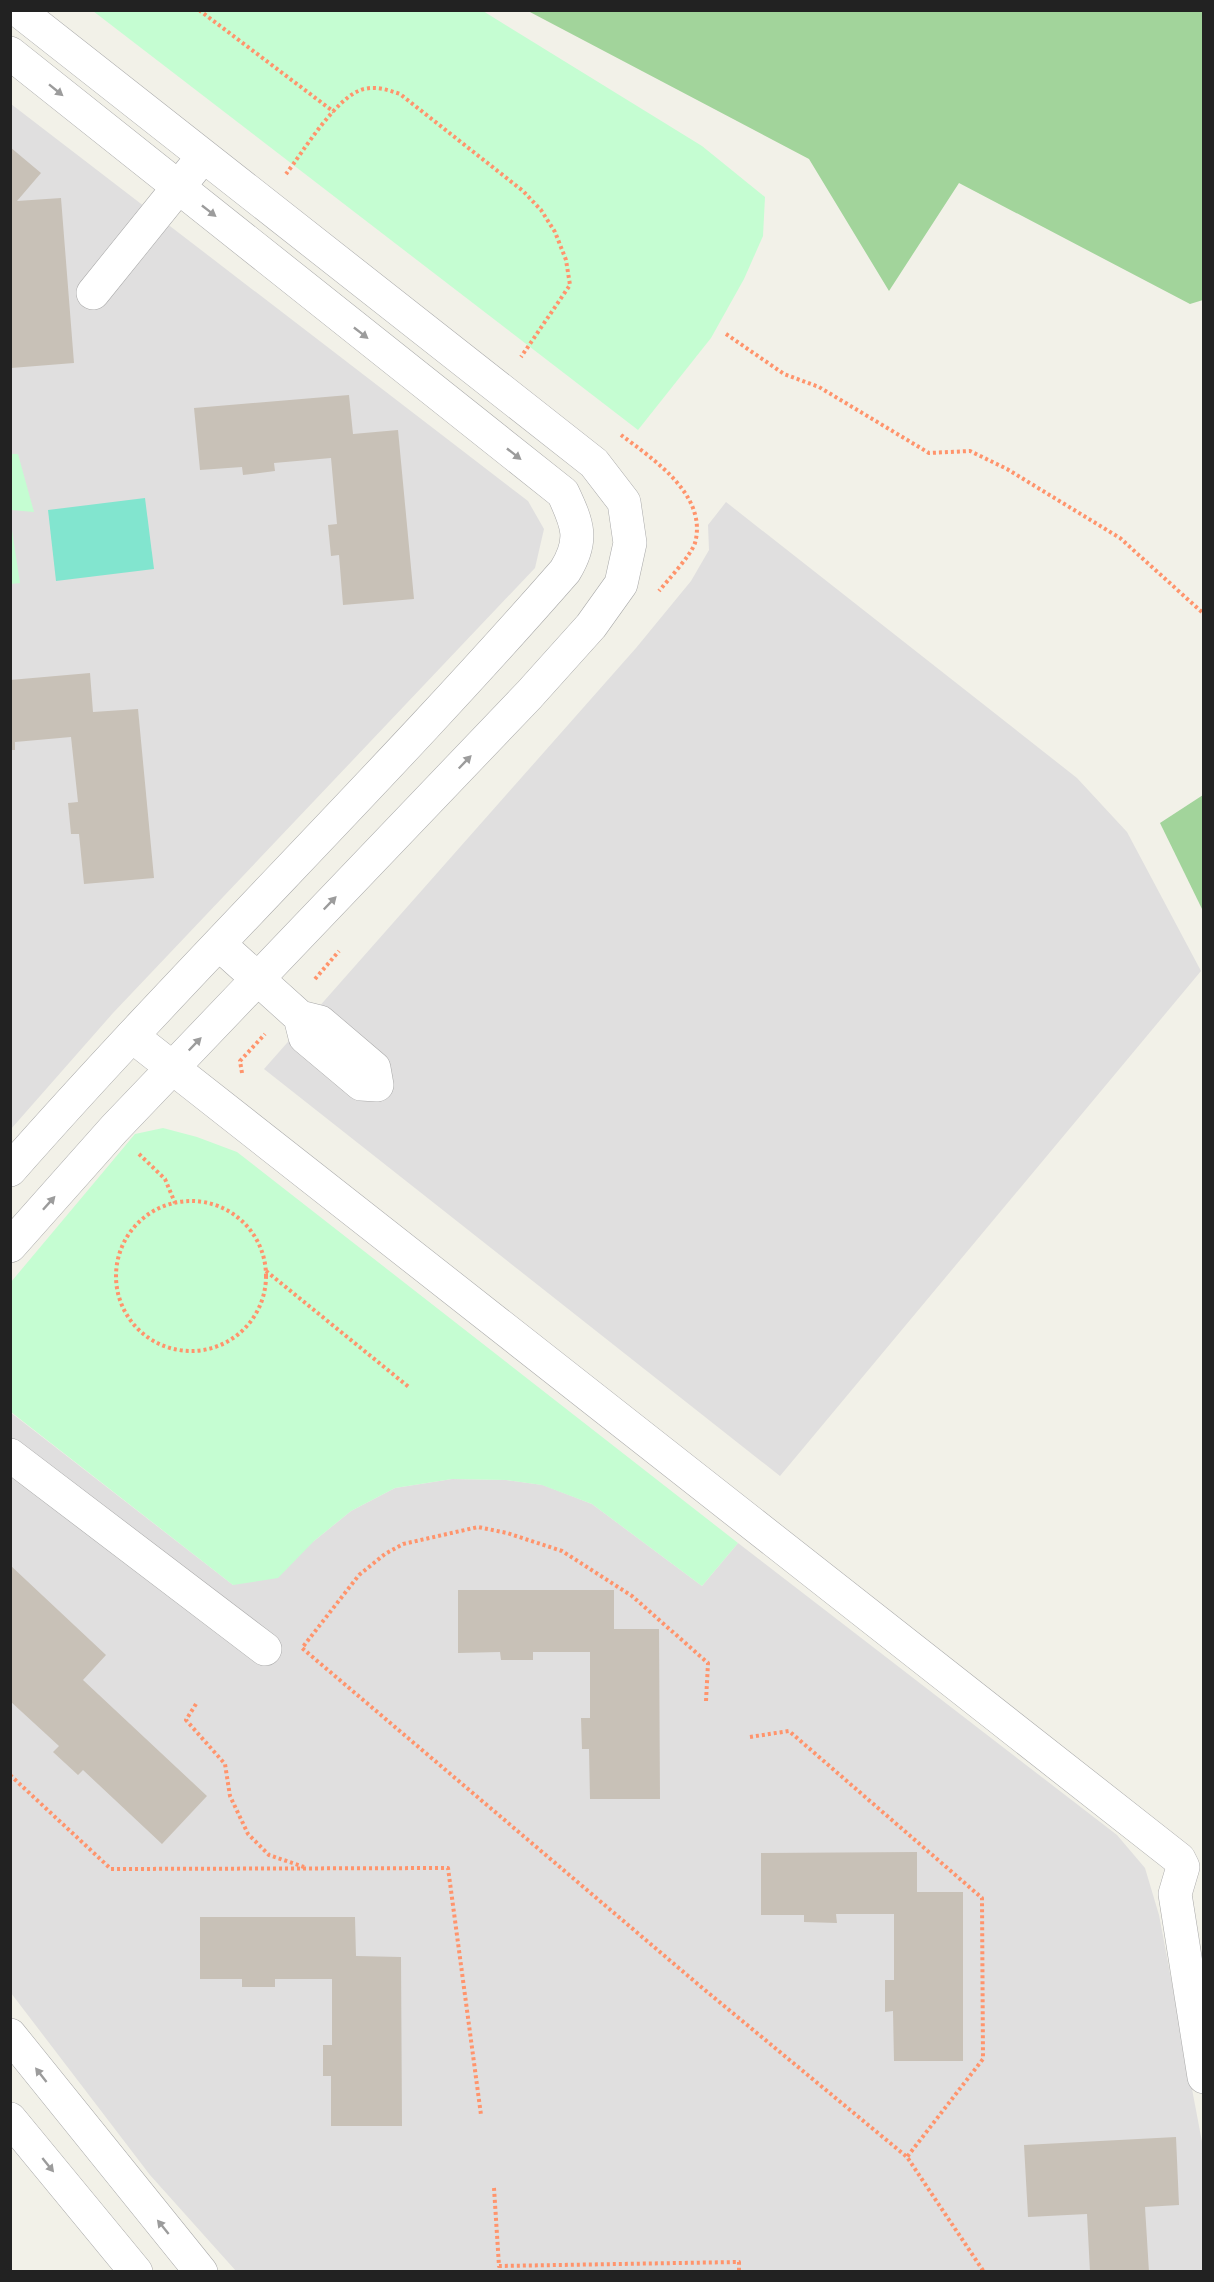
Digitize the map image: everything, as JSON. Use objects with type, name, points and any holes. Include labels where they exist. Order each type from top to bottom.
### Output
[{"type":"street","points":[[10,1246],[173,1067],[529,696],[591,626],[621,584],[630,543],[624,502],[594,463],[18,10]]},
{"type":"street","points":[[10,53],[563,493],[579,534],[575,554],[565,571],[487,660],[132,1036],[10,1170]]},
{"type":"street","points":[[93,293],[203,156]]},
{"type":"street","points":[[219,944],[295,1012]]},
{"type":"street","points":[[132,1036],[1179,1859],[1183,1867],[1175,1894],[1203,2077]]},
{"type":"street","points":[[10,1455],[265,1649]]},
{"type":"street","points":[[10,2036],[201,2271]]},
{"type":"street","points":[[10,2119],[135,2271]]},
{"type":"path","points":[[199,10],[334,112]]},
{"type":"path","points":[[285,175],[334,112],[351,94],[363,89],[379,87],[400,94],[523,191],[541,210],[555,232],[566,260],[570,285],[520,357]]},
{"type":"path","points":[[276,168],[294,182]]},
{"type":"path","points":[[726,334],[784,374],[819,387],[929,453],[970,451],[1007,469],[1120,538],[1203,614]]},
{"type":"path","points":[[511,350],[530,364]]},
{"type":"path","points":[[612,427],[666,470],[690,503],[697,525],[695,544],[652,599]]},
{"type":"path","points":[[241,1072],[240,1061],[295,1012],[345,946]]},
{"type":"path","points":[[132,1148],[165,1179],[175,1203]]},
{"type":"path","points":[[191,1200],[217,1205],[240,1218],[256,1236],[265,1258],[266,1271],[267,1282],[262,1306],[249,1326],[231,1341],[209,1351],[185,1352],[161,1346],[141,1333],[125,1313],[116,1288],[117,1262],[126,1237],[143,1217],[165,1205],[191,1200]]},
{"type":"path","points":[[266,1271],[410,1388]]},
{"type":"path","points":[[706,1701],[708,1663],[632,1596],[562,1551],[507,1533],[478,1527],[403,1544],[385,1554],[359,1575],[302,1648],[690,1978],[907,2157],[984,2271]]},
{"type":"path","points":[[196,1704],[186,1720],[225,1764],[230,1796],[248,1834],[269,1855],[308,1868]]},
{"type":"path","points":[[750,1737],[789,1731],[982,1898],[983,2059],[907,2157]]},
{"type":"path","points":[[10,1775],[111,1869],[448,1868],[481,2115]]},
{"type":"path","points":[[494,2188],[499,2266],[739,2262],[739,2271]]},
{"type":"shaded area","points":[[11,104],[528,501],[544,529],[535,568],[113,1013],[11,1129]]},
{"type":"shaded area","points":[[726,502],[1077,778],[1127,832],[1201,971],[780,1476],[264,1069],[636,648],[691,581],[709,550],[708,525]]},
{"type":"shaded area","points":[[10,1412],[233,1585],[314,1541],[351,1511],[395,1488],[452,1479],[506,1480],[543,1485],[592,1504],[702,1586],[738,1543],[1117,1835],[1145,1868],[1159,1915],[1203,2147],[1203,2271],[236,2271],[150,2175],[11,1993]]},
{"type":"green space","points":[[93,11],[483,11],[702,146],[765,197],[763,236],[744,279],[711,338],[638,430]]},
{"type":"green space","points":[[528,11],[1203,11],[1203,300],[1190,304],[959,183],[889,291],[809,159]]},
{"type":"green space","points":[[11,454],[18,454],[34,512],[11,510]]},
{"type":"green space","points":[[145,498],[154,569],[56,581],[48,510]]},
{"type":"green space","points":[[10,524],[20,583],[11,584]]},
{"type":"green space","points":[[1203,795],[1203,911],[1160,823]]},
{"type":"green space","points":[[163,1128],[197,1137],[237,1152],[738,1543],[702,1586],[592,1504],[542,1485],[506,1480],[452,1479],[395,1488],[351,1511],[314,1541],[278,1578],[233,1585],[11,1412],[11,1282],[135,1134]]},
{"type":"building","points":[[10,147],[41,173],[17,201],[61,198],[74,363],[11,368]]},
{"type":"building","points":[[349,395],[353,434],[398,430],[414,599],[343,605],[339,555],[331,556],[328,525],[337,524],[331,458],[274,463],[275,471],[243,475],[242,467],[200,470],[194,408]]},
{"type":"building","points":[[90,673],[93,712],[138,709],[154,878],[84,884],[79,834],[71,834],[68,803],[78,802],[71,737],[15,742],[15,750],[10,750],[10,680]]},
{"type":"building","points":[[10,1565],[106,1655],[83,1680],[207,1796],[162,1844],[83,1770],[78,1775],[53,1752],[59,1746],[10,1701]]},
{"type":"building","points":[[458,1590],[614,1590],[614,1629],[659,1629],[660,1799],[590,1799],[589,1749],[582,1749],[581,1718],[590,1718],[590,1652],[533,1652],[533,1660],[501,1660],[500,1652],[458,1653]]},
{"type":"building","points":[[917,1852],[917,1892],[963,1892],[963,2061],[894,2061],[893,2011],[885,2012],[885,1980],[894,1980],[894,1914],[836,1914],[837,1923],[804,1922],[804,1915],[761,1915],[761,1853]]},
{"type":"building","points":[[200,1917],[355,1917],[356,1956],[401,1957],[402,2126],[331,2126],[331,2076],[323,2076],[323,2045],[332,2045],[332,1979],[275,1979],[275,1987],[242,1987],[242,1979],[200,1979]]},
{"type":"building","points":[[1176,2137],[1179,2205],[1145,2207],[1149,2272],[1090,2272],[1087,2214],[1028,2217],[1024,2145]]}]
